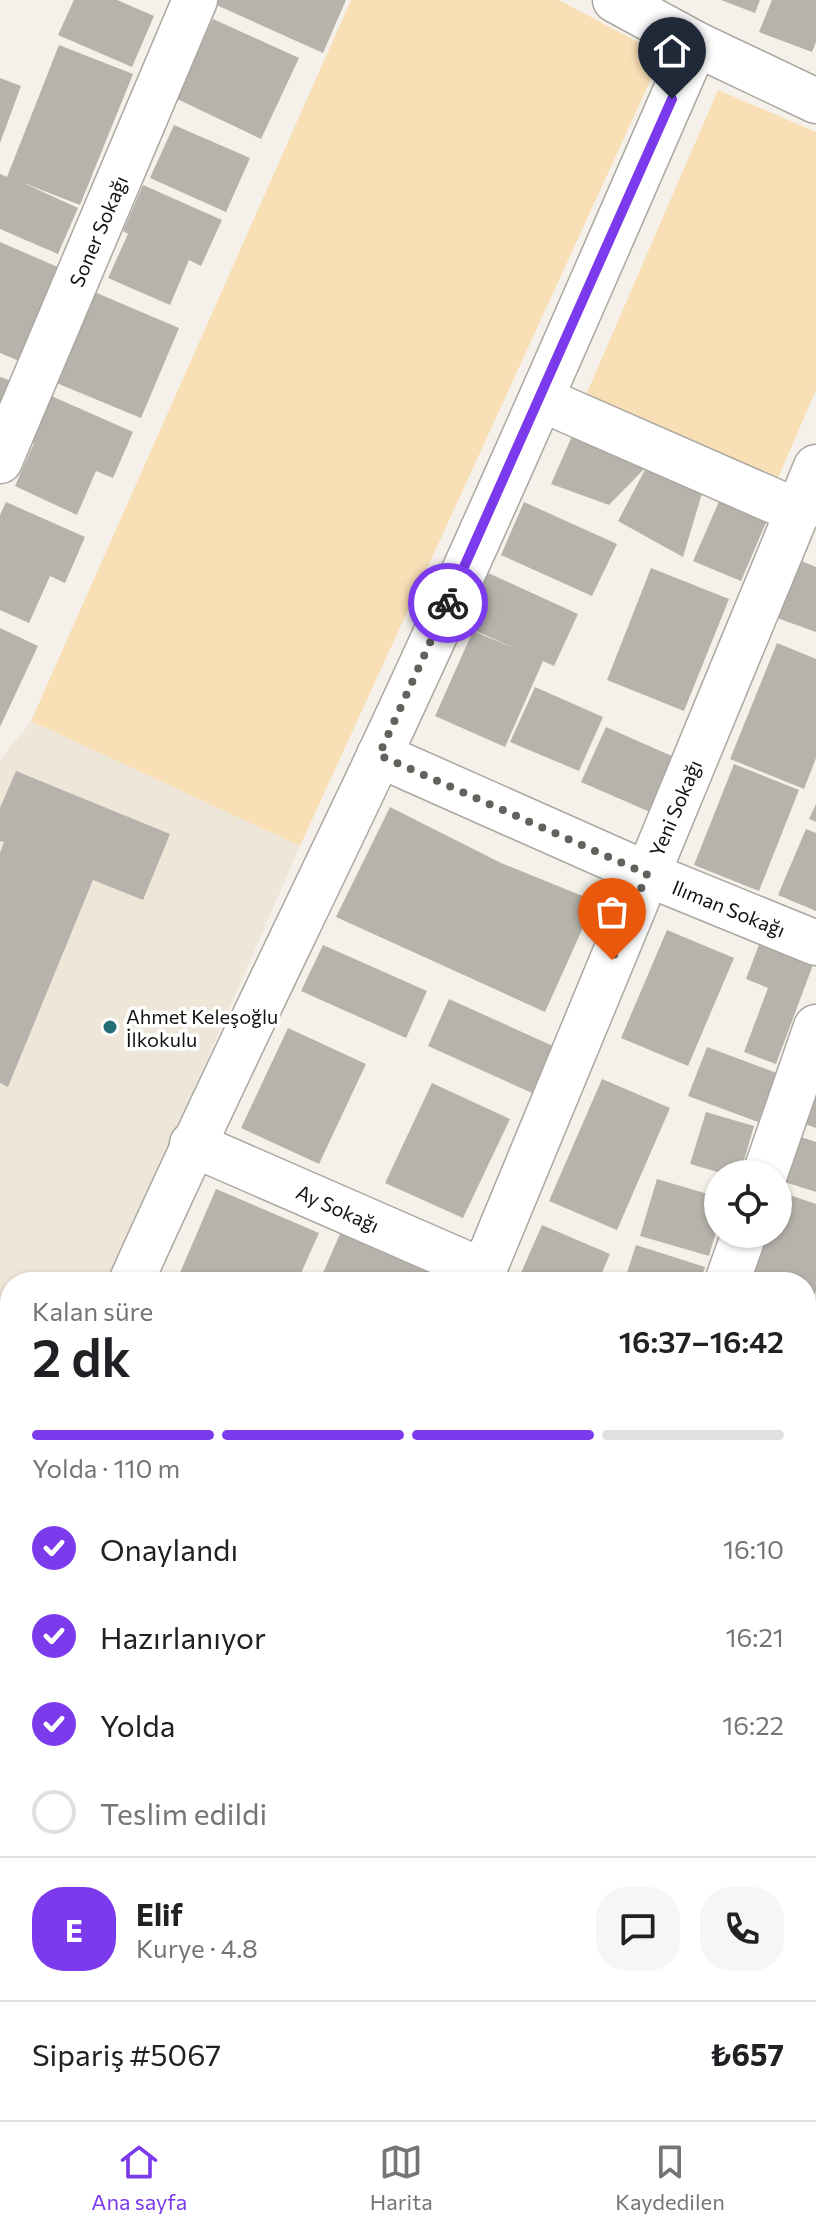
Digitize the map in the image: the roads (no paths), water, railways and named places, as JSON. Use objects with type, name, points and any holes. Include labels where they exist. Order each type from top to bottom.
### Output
[{"type":"street","name":"Soner Sokağı","points":[[0,461],[195,0]]},
{"type":"street","points":[[615,0],[696,44],[816,101]]},
{"type":"street","points":[[135,1272],[192,1144],[379,755],[541,399],[696,44]]},
{"type":"street","points":[[541,399],[799,512]]},
{"type":"street","name":"Yeni Sokağı","points":[[483,1272],[816,467]]},
{"type":"street","name":"Ilıman Sokağı","points":[[379,755],[647,874],[816,943]]},
{"type":"street","points":[[770,1160],[816,1027]]},
{"type":"street","name":"Ay Sokağı","points":[[192,1144],[470,1272]]},
{"type":"street","points":[[731,1272],[739,1248]]},
{"type":"place","name":"Ahmet Keleşoğlu İlkokulu","points":[[110,1027]]}]
